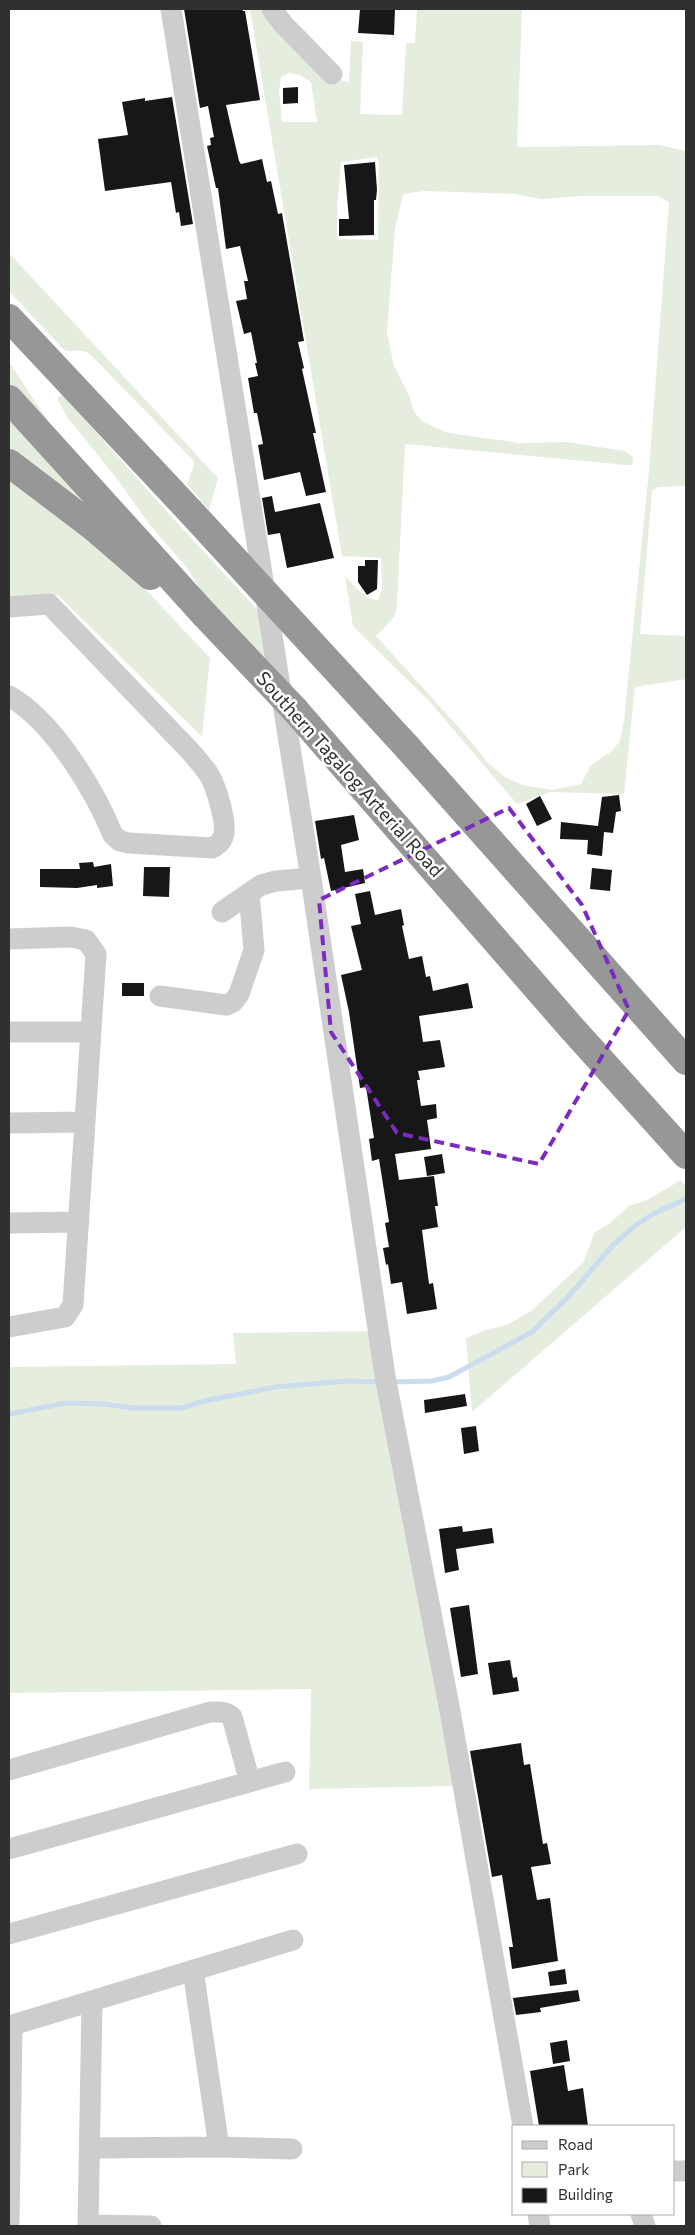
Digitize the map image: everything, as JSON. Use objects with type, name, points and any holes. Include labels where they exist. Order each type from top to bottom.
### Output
[{"type":"highway","points":[[9,318],[408,748],[686,1060]]},
{"type":"highway","name":"Southern Tagalog Arterial Road","points":[[9,399],[206,622],[295,710],[569,1025],[686,1155]]},
{"type":"highway","points":[[9,463],[99,532],[206,622]]},
{"type":"street","points":[[171,9],[311,878],[387,1385],[450,1710],[523,2125]]},
{"type":"street","points":[[272,9],[283,24],[332,74]]},
{"type":"street","points":[[9,607],[49,604],[191,752],[209,774],[216,792],[225,828],[219,844],[212,848],[129,844],[120,841],[113,835],[84,777],[65,751],[26,707],[9,696]]},
{"type":"street","points":[[222,912],[261,885],[276,881],[311,878]]},
{"type":"street","points":[[160,996],[226,1005],[233,1002],[239,994],[254,950],[248,893]]},
{"type":"street","points":[[9,939],[71,937],[86,940],[96,954],[73,1305],[65,1317],[9,1327]]},
{"type":"street","points":[[9,1032],[90,1032]]},
{"type":"street","points":[[9,1123],[84,1122]]},
{"type":"street","points":[[9,1223],[79,1222]]},
{"type":"street","points":[[9,1770],[210,1712],[221,1712],[228,1713],[232,1717],[250,1782]]},
{"type":"street","points":[[9,1849],[286,1772]]},
{"type":"street","points":[[9,1934],[297,1854]]},
{"type":"street","points":[[9,2222],[10,2025],[92,2002],[293,1940]]},
{"type":"street","points":[[193,1970],[219,2147]]},
{"type":"street","points":[[92,2002],[91,2148],[88,2226],[151,2226]]},
{"type":"street","points":[[91,2148],[219,2147],[292,2149]]},
{"type":"highlighted area","points":[[509,808],[582,905],[629,1010],[539,1164],[397,1133],[331,1032],[319,900]]},
{"type":"green space","points":[[250,9],[267,9],[335,79],[349,82],[351,41],[363,42],[360,114],[402,115],[406,43],[415,43],[417,9],[522,9],[517,147],[659,145],[686,151],[686,486],[658,487],[652,491],[640,634],[686,636],[686,679],[635,687],[624,794],[550,792],[517,804],[430,702],[353,626],[345,576],[364,595],[378,600],[382,589],[381,558],[342,556]],"holes":[[[288,73],[300,75],[311,82],[317,122],[282,122],[279,91],[281,77]],[[377,157],[379,164],[378,240],[337,239],[337,208],[341,162]],[[424,191],[514,194],[542,199],[583,196],[658,196],[669,202],[649,471],[624,721],[620,741],[612,751],[591,765],[581,784],[553,790],[522,785],[505,777],[488,763],[462,731],[376,636],[395,616],[397,604],[405,444],[626,465],[632,465],[633,460],[631,455],[625,451],[566,442],[520,443],[448,433],[423,422],[414,412],[410,398],[394,366],[387,332],[395,229],[403,194]]]},
{"type":"green space","points":[[9,253],[218,478],[209,510],[187,484],[194,464],[193,460],[91,355],[84,351],[63,349],[9,291]]},
{"type":"green space","points":[[9,362],[48,422],[45,428],[9,385]]},
{"type":"green space","points":[[61,395],[65,397],[265,618],[270,664],[202,592],[188,569],[150,525],[115,476],[67,417],[57,398]]},
{"type":"green space","points":[[9,419],[79,496],[79,501],[9,454]]},
{"type":"green space","points":[[9,478],[68,520],[146,590],[210,658],[202,737],[58,595],[9,597]]},
{"type":"green space","points":[[681,1180],[686,1186],[686,1227],[472,1412],[466,1338],[488,1329],[507,1325],[531,1311],[583,1263],[595,1232],[609,1224],[629,1206],[647,1200]]},
{"type":"green space","points":[[375,1331],[455,1786],[309,1789],[311,1689],[9,1693],[9,1367],[236,1364],[233,1333]]},
{"type":"building","points":[[184,9],[242,9],[245,11],[260,100],[226,105],[239,161],[241,164],[262,159],[267,182],[271,181],[278,214],[282,213],[304,341],[298,342],[304,368],[302,369],[326,492],[306,496],[300,472],[264,480],[258,445],[263,444],[257,413],[254,413],[248,378],[258,376],[255,363],[257,363],[251,332],[244,334],[236,301],[247,299],[244,281],[248,281],[240,246],[226,249],[218,188],[216,188],[207,146],[211,145],[210,138],[214,137],[208,106],[200,108]]},
{"type":"building","points":[[360,9],[395,9],[394,35],[358,33]]},
{"type":"building","points":[[298,87],[298,103],[283,104],[283,88]]},
{"type":"building","points":[[172,97],[193,224],[181,226],[179,212],[176,213],[171,182],[105,191],[98,139],[128,135],[122,102],[145,98],[145,101]]},
{"type":"building","points":[[375,162],[377,190],[376,200],[374,200],[374,235],[339,236],[339,219],[349,219],[344,165]]},
{"type":"building","points":[[272,496],[275,512],[320,503],[334,558],[287,568],[280,533],[268,535],[262,498]]},
{"type":"building","points":[[365,560],[378,560],[377,589],[367,595],[358,582],[358,566],[365,566]]},
{"type":"building","points":[[619,795],[621,811],[616,812],[613,833],[604,832],[602,856],[587,854],[588,840],[560,839],[561,822],[598,826],[602,797]]},
{"type":"building","points":[[540,796],[552,819],[537,826],[526,804]]},
{"type":"building","points":[[354,815],[359,840],[341,845],[345,872],[363,869],[365,883],[331,891],[324,858],[321,859],[315,821]]},
{"type":"building","points":[[93,862],[94,867],[111,864],[113,886],[97,888],[97,885],[77,888],[40,887],[40,869],[80,869],[79,863]]},
{"type":"building","points":[[144,867],[170,867],[169,897],[143,896]]},
{"type":"building","points":[[592,868],[612,870],[610,891],[590,889]]},
{"type":"building","points":[[370,891],[375,915],[401,909],[404,925],[402,926],[409,959],[422,956],[426,977],[430,976],[433,991],[468,983],[473,1008],[419,1016],[423,1042],[440,1040],[445,1067],[418,1071],[420,1080],[417,1080],[421,1106],[436,1104],[437,1118],[427,1120],[431,1149],[395,1154],[399,1180],[434,1176],[438,1206],[435,1206],[438,1227],[422,1230],[429,1284],[433,1283],[437,1309],[407,1314],[402,1282],[391,1284],[388,1264],[386,1265],[383,1248],[389,1247],[385,1223],[389,1222],[379,1159],[372,1161],[369,1139],[374,1138],[366,1087],[360,1088],[349,1012],[341,975],[362,970],[351,926],[361,924],[355,894]]},
{"type":"building","points":[[122,983],[144,983],[144,996],[122,996]]},
{"type":"building","points":[[442,1154],[445,1173],[427,1176],[424,1157]]},
{"type":"building","points":[[465,1394],[467,1406],[425,1413],[424,1400]]},
{"type":"building","points":[[476,1426],[479,1451],[464,1454],[461,1428]]},
{"type":"building","points":[[462,1526],[463,1532],[492,1528],[494,1543],[456,1549],[459,1570],[445,1573],[439,1529]]},
{"type":"building","points":[[469,1605],[478,1674],[461,1677],[450,1608]]},
{"type":"building","points":[[510,1660],[513,1678],[517,1677],[519,1691],[493,1695],[488,1663]]},
{"type":"building","points":[[521,1743],[524,1765],[530,1764],[543,1844],[547,1843],[551,1864],[531,1867],[537,1900],[550,1898],[558,1961],[512,1969],[509,1947],[513,1947],[502,1875],[492,1877],[470,1751]]},
{"type":"building","points":[[565,1969],[567,1984],[550,1986],[548,1972]]},
{"type":"building","points":[[578,1990],[580,2001],[540,2008],[541,2012],[516,2015],[513,1998]]},
{"type":"building","points":[[567,2040],[570,2061],[553,2064],[550,2043]]},
{"type":"building","points":[[564,2065],[568,2091],[583,2088],[588,2125],[539,2125],[530,2071]]},
{"type":"waterway","points":[[390,1382],[432,1381],[449,1377],[532,1332],[568,1297],[614,1244],[636,1225],[653,1214],[686,1199]]},
{"type":"waterway","points":[[9,1414],[66,1403],[104,1404],[133,1408],[182,1408],[204,1401],[276,1387],[346,1381],[382,1382]]}]
